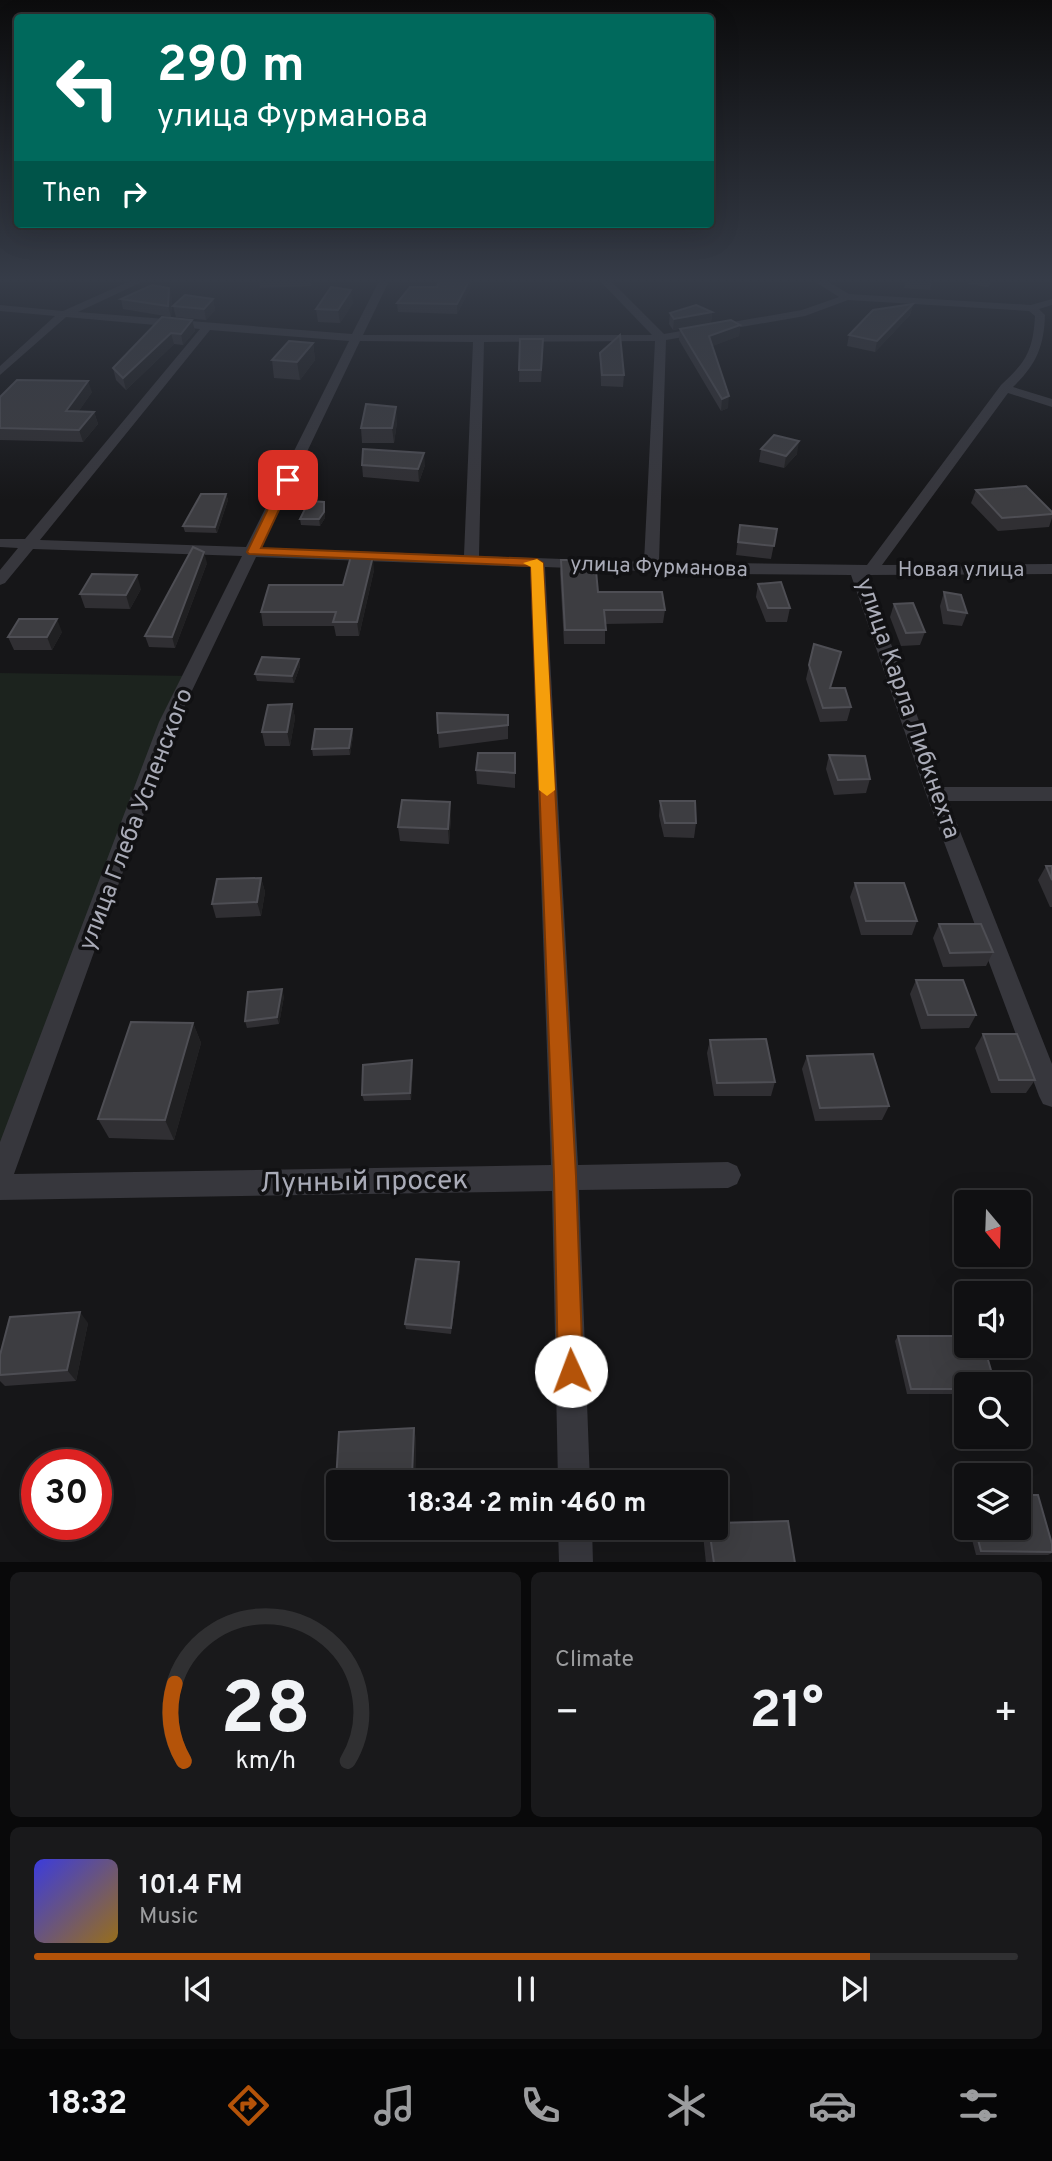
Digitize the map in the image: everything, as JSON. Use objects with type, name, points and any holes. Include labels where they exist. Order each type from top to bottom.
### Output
[{"type":"street","points":[[0,372],[20,354]]},
{"type":"street","points":[[0,580],[185,354]]},
{"type":"street","name":"улица Глеба Успенского","points":[[0,1177],[168,722],[349,354]]},
{"type":"street","points":[[471,561],[478,354]]},
{"type":"street","points":[[651,565],[660,354]]},
{"type":"street","name":"улица Карла Либкнехта","points":[[1035,354],[1030,365],[1005,388],[864,570],[936,794],[1052,1096]]},
{"type":"street","points":[[1005,388],[1052,403]]},
{"type":"street","name":"улица Фурманова","points":[[0,543],[715,569],[864,570]]},
{"type":"street","points":[[537,563],[565,1176],[574,1470]]},
{"type":"street","name":"Новая улица","points":[[864,570],[1052,569]]},
{"type":"street","points":[[936,794],[1052,794]]},
{"type":"street","name":"Лунный просек","points":[[0,1187],[729,1175]]},
{"type":"street","points":[[575,1540],[576,1562]]},
{"type":"shaded area","points":[[0,673],[191,676],[0,1176]]},
{"type":"building","points":[[127,354],[149,354],[123,378],[113,368]]},
{"type":"building","points":[[277,354],[304,354],[297,362],[272,360]]},
{"type":"building","points":[[520,354],[542,354],[541,370],[519,370]]},
{"type":"building","points":[[600,354],[622,354],[624,375],[602,375]]},
{"type":"building","points":[[695,354],[715,354],[729,396],[722,399]]},
{"type":"building","points":[[17,380],[88,381],[66,411],[94,412],[79,430],[0,428],[0,397]]},
{"type":"building","points":[[366,404],[396,407],[392,428],[361,428]]},
{"type":"building","points":[[774,435],[799,441],[786,456],[761,449]]},
{"type":"building","points":[[363,449],[424,453],[418,469],[362,465]]},
{"type":"building","points":[[1026,486],[1052,514],[1002,518],[976,490]]},
{"type":"building","points":[[201,494],[226,494],[215,527],[183,526]]},
{"type":"building","points":[[309,501],[324,502],[324,512],[319,519],[300,519]]},
{"type":"building","points":[[740,525],[777,529],[774,546],[738,542]]},
{"type":"building","points":[[193,547],[204,552],[172,637],[145,636]]},
{"type":"building","points":[[351,556],[373,556],[357,622],[333,622],[336,612],[261,612],[269,585],[343,585]]},
{"type":"building","points":[[561,560],[595,560],[598,592],[662,592],[665,610],[604,610],[606,630],[565,630]]},
{"type":"building","points":[[92,574],[137,575],[126,595],[80,594]]},
{"type":"building","points":[[781,582],[790,608],[768,608],[758,584]]},
{"type":"building","points":[[944,592],[961,595],[967,613],[948,610]]},
{"type":"building","points":[[913,603],[925,632],[906,633],[894,604]]},
{"type":"building","points":[[19,619],[57,619],[47,637],[8,637]]},
{"type":"building","points":[[814,644],[841,652],[830,688],[845,688],[851,707],[823,708],[809,665]]},
{"type":"building","points":[[262,657],[299,659],[292,676],[255,674]]},
{"type":"building","points":[[292,704],[287,732],[262,732],[268,705]]},
{"type":"building","points":[[437,713],[508,715],[508,725],[438,733]]},
{"type":"building","points":[[315,729],[352,729],[349,748],[312,749]]},
{"type":"building","points":[[478,753],[515,753],[515,773],[476,770]]},
{"type":"building","points":[[829,755],[865,756],[870,779],[838,780]]},
{"type":"building","points":[[402,800],[450,802],[448,829],[398,827]]},
{"type":"building","points":[[660,801],[695,801],[696,823],[665,823]]},
{"type":"building","points":[[1046,866],[1052,866],[1052,880]]},
{"type":"building","points":[[261,878],[257,902],[212,904],[217,879]]},
{"type":"building","points":[[855,883],[904,883],[917,921],[866,921]]},
{"type":"building","points":[[939,924],[981,924],[993,952],[950,953]]},
{"type":"building","points":[[916,980],[963,980],[976,1015],[928,1015]]},
{"type":"building","points":[[282,989],[277,1017],[245,1021],[248,992]]},
{"type":"building","points":[[131,1022],[193,1023],[165,1120],[98,1119]]},
{"type":"building","points":[[983,1034],[1017,1034],[1035,1080],[999,1080]]},
{"type":"building","points":[[766,1039],[775,1082],[717,1083],[710,1040]]},
{"type":"building","points":[[873,1054],[889,1106],[820,1108],[807,1056]]},
{"type":"building","points":[[412,1060],[410,1093],[362,1095],[363,1065]]},
{"type":"building","points":[[416,1259],[459,1262],[451,1328],[405,1324]]},
{"type":"building","points":[[80,1312],[67,1370],[0,1375],[0,1355],[10,1317]]},
{"type":"building","points":[[898,1336],[954,1336],[954,1358],[987,1358],[992,1372],[954,1372],[954,1389],[911,1389]]},
{"type":"building","points":[[414,1428],[412,1470],[337,1470],[339,1432]]},
{"type":"building","points":[[1031,1495],[1038,1495],[1052,1552],[981,1551],[978,1540],[1031,1540]]},
{"type":"building","points":[[788,1521],[795,1562],[714,1562],[711,1540],[728,1540],[728,1523]]},
{"type":"slow traffic","points":[[530,563],[537,563],[547,790]]},
{"type":"route","points":[[288,480],[253,552],[537,563],[565,1176],[571,1371]]}]
